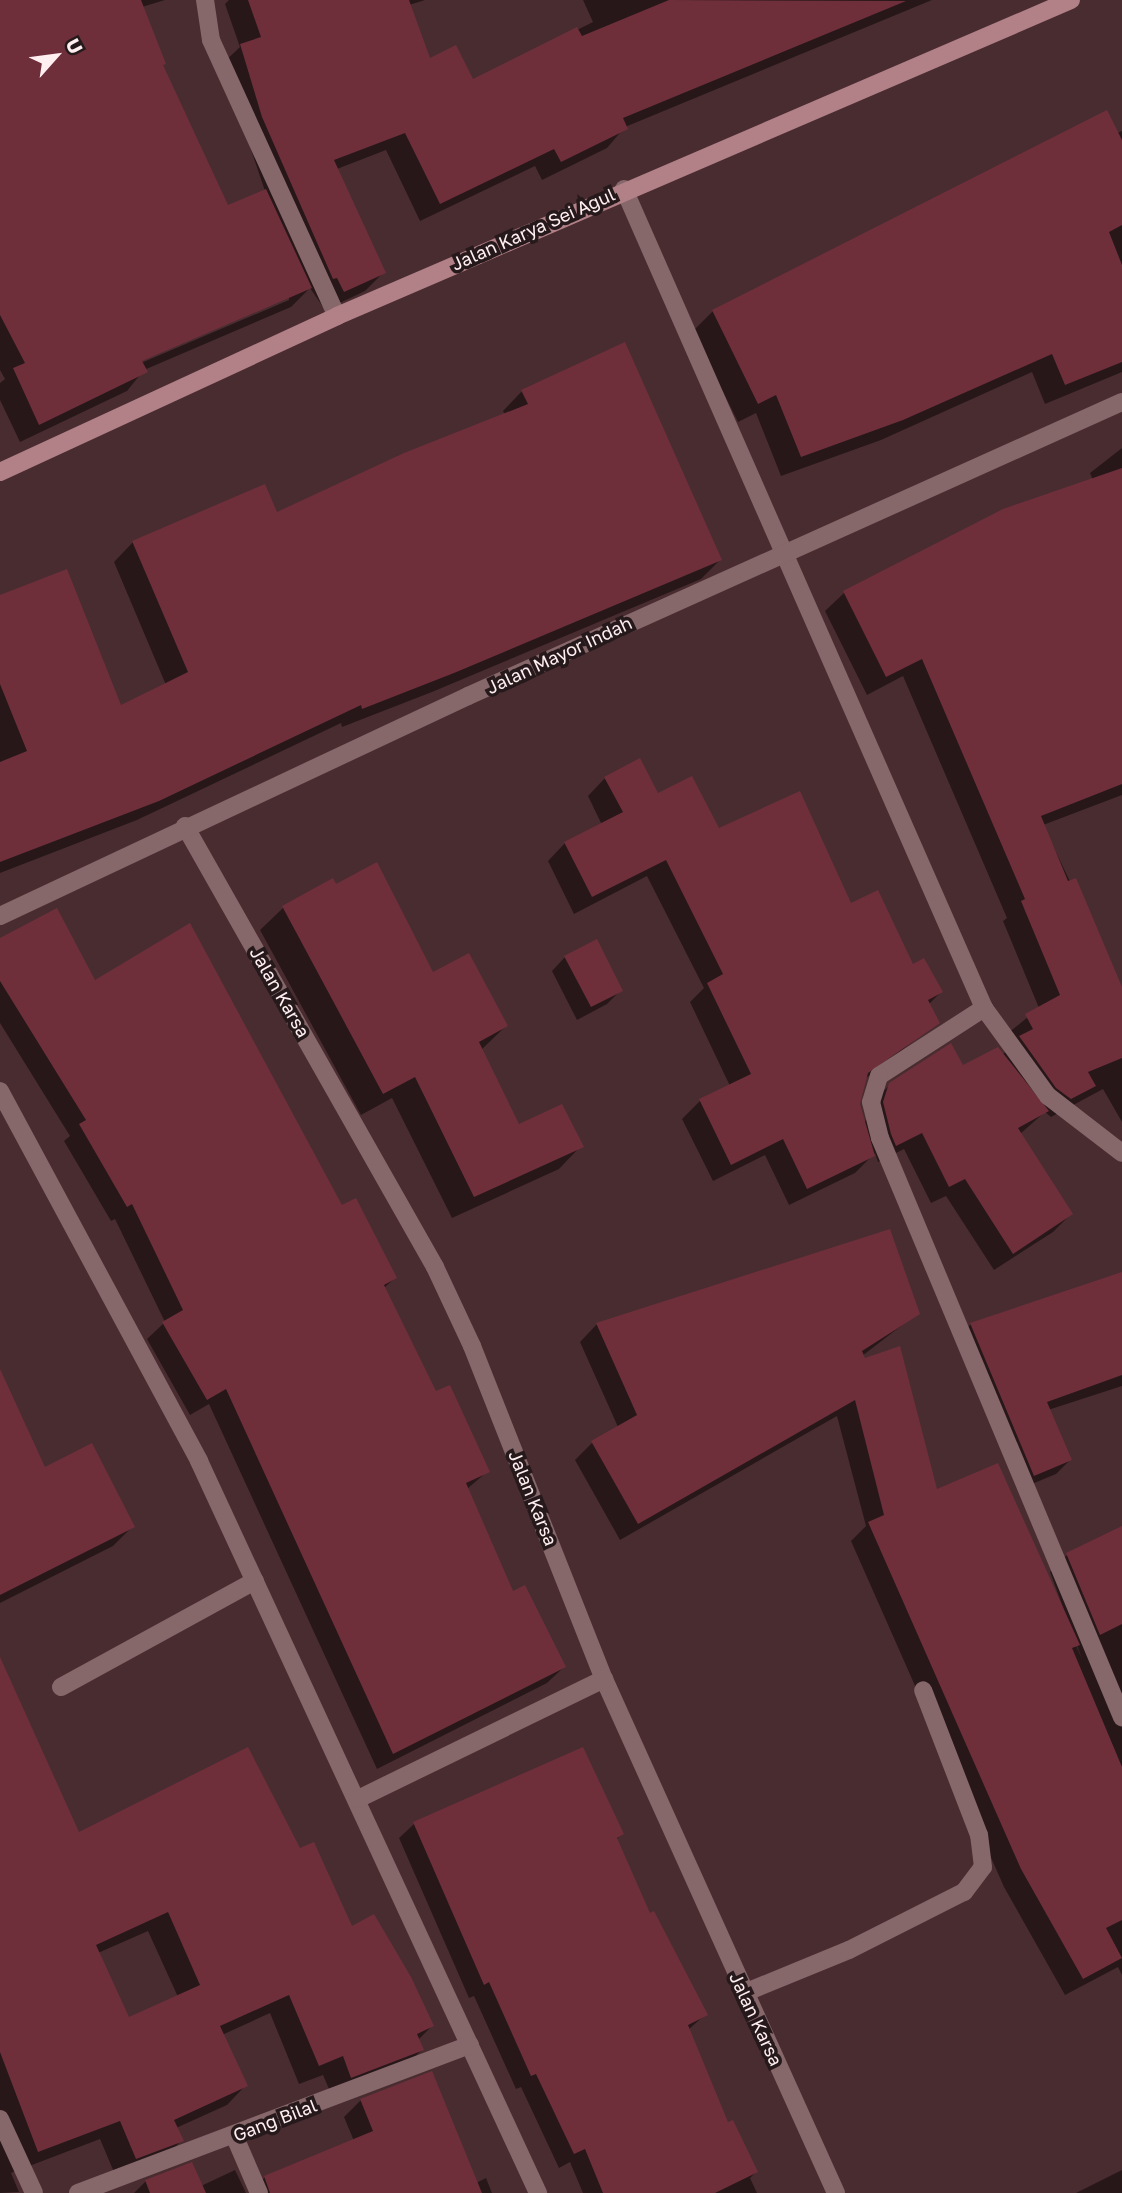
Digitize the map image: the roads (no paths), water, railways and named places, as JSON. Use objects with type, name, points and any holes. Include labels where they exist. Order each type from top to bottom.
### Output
[{"type":"main road","name":"Jalan Karya Sei Agul","points":[[0,472],[337,316],[624,189],[1071,0]]},
{"type":"street","points":[[205,0],[211,40],[337,316]]},
{"type":"street","points":[[624,189],[780,554],[984,1008],[1048,1096],[1122,1153]]},
{"type":"street","name":"Jalan Mayor Indah","points":[[0,916],[185,826],[780,554],[1122,402]]},
{"type":"street","name":"Jalan Karsa","points":[[185,826],[435,1267],[472,1346],[604,1679],[836,2193]]},
{"type":"street","points":[[984,1008],[879,1076],[871,1102],[880,1138],[1122,1717]]},
{"type":"street","points":[[0,1091],[199,1461],[358,1799],[538,2193]]},
{"type":"street","points":[[61,1687],[255,1581]]},
{"type":"street","points":[[358,1799],[604,1679]]},
{"type":"street","points":[[744,1993],[849,1950],[964,1892],[983,1867],[979,1835],[923,1689]]},
{"type":"street","name":"Gang Bilal","points":[[78,2193],[470,2045]]},
{"type":"street","points":[[0,2119],[34,2193]]},
{"type":"street","points":[[234,2135],[260,2193]]}]
